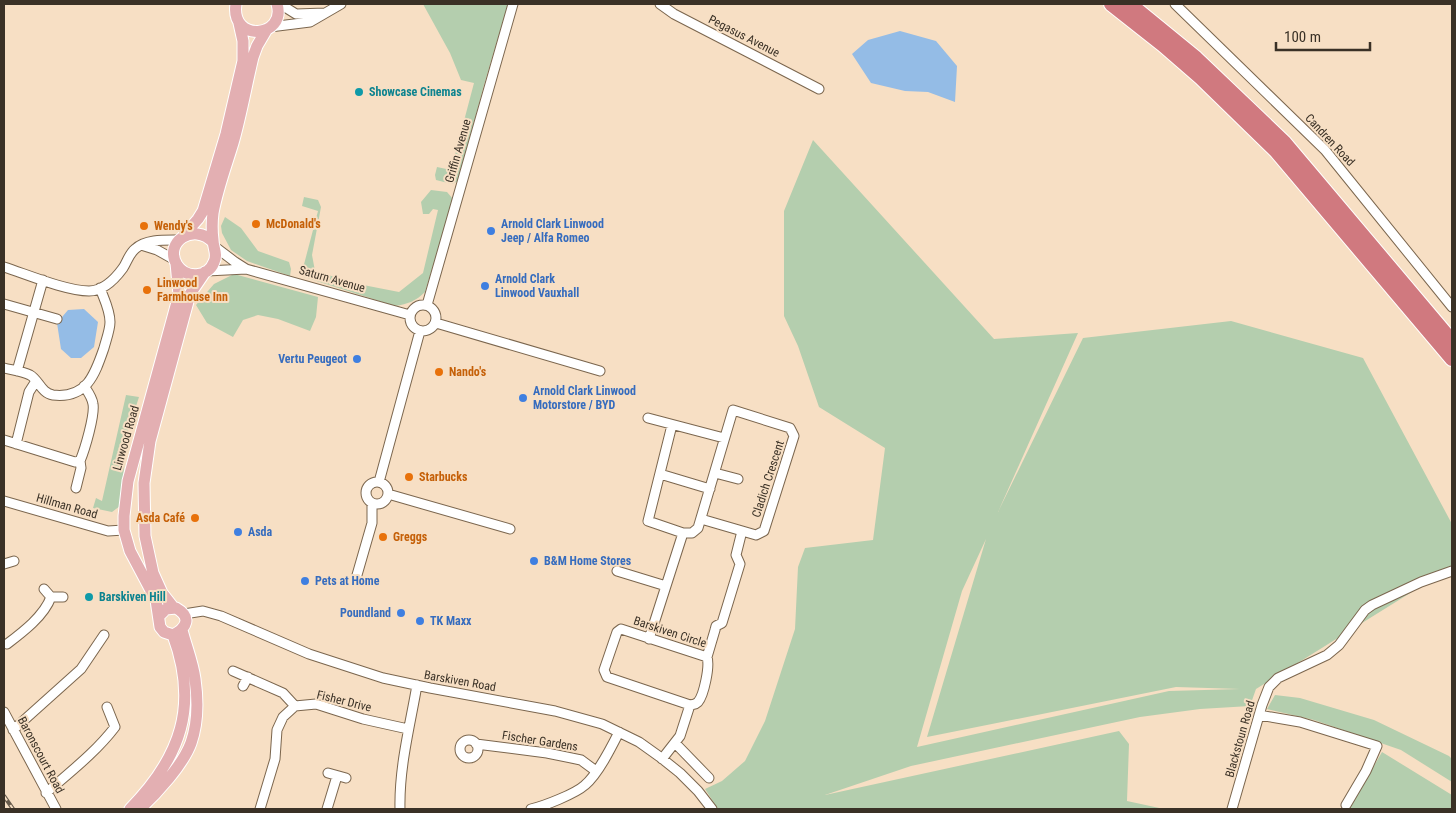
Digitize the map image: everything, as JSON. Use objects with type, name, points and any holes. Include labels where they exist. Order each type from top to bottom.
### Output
[{"type":"highway","points":[[1111,4],[1201,78],[1270,145],[1303,181],[1452,359]]},
{"type":"highway","points":[[1130,4],[1196,58],[1284,142],[1452,341]]},
{"type":"main road","points":[[236,4],[236,17],[243,41],[243,61],[226,134],[203,211],[180,239],[174,250],[176,261],[186,273],[199,274],[206,272],[214,262],[216,256],[214,213],[253,57],[257,46],[278,15],[279,4]]},
{"type":"main road","points":[[239,23],[250,31],[257,32],[269,28]]},
{"type":"main road","points":[[180,239],[194,233],[208,237],[214,244]]},
{"type":"main road","name":"Linwood Road","points":[[173,607],[162,594],[153,573],[145,536],[144,482],[145,439],[179,295],[176,261]]},
{"type":"main road","name":"Linwood Road","points":[[159,616],[156,600],[130,551],[124,530],[128,481],[145,439],[190,294],[206,272]]},
{"type":"main road","points":[[130,809],[149,789],[167,763],[178,739],[184,712],[185,686],[178,633],[186,623],[181,610],[173,607],[166,608],[159,616],[160,627],[164,632],[178,633]]},
{"type":"main road","points":[[140,809],[153,797],[176,768],[191,743],[197,713],[195,677],[178,633]]},
{"type":"street","points":[[279,4],[296,14],[325,13]]},
{"type":"street","name":"Griffin Avenue","points":[[426,305],[513,4]]},
{"type":"street","name":"Pegasus Avenue","points":[[660,4],[674,14],[819,89]]},
{"type":"street","name":"Candren Road","points":[[1175,4],[1326,150],[1452,307]]},
{"type":"street","points":[[269,28],[283,24],[310,22],[338,5]]},
{"type":"street","points":[[4,267],[63,286],[89,291],[109,284],[122,270],[134,249],[141,245],[156,241],[180,239]]},
{"type":"street","name":"Saturn Avenue","points":[[214,244],[234,262],[246,269],[410,315]]},
{"type":"street","points":[[141,245],[156,250],[176,261]]},
{"type":"street","name":"Saturn Avenue","points":[[206,272],[246,269]]},
{"type":"street","points":[[17,371],[31,311],[43,280]]},
{"type":"street","points":[[4,368],[32,376],[44,391],[50,394],[65,395],[92,380],[110,323],[108,309],[100,288]]},
{"type":"street","points":[[4,304],[57,319]]},
{"type":"street","points":[[426,305],[434,312],[436,322],[430,329],[420,331],[411,324],[410,315],[418,306],[426,305]]},
{"type":"street","points":[[436,322],[600,372]]},
{"type":"street","points":[[379,482],[420,331]]},
{"type":"street","points":[[16,444],[29,392],[36,381]]},
{"type":"street","points":[[76,488],[81,468],[80,461],[94,404],[84,386]]},
{"type":"street","name":"Cladich Crescent","points":[[701,519],[756,535],[764,530],[794,436],[790,428],[733,410],[724,438]]},
{"type":"street","points":[[648,418],[724,438],[698,528],[692,534],[648,521],[672,425]]},
{"type":"street","points":[[4,440],[75,462],[80,461]]},
{"type":"street","points":[[715,472],[738,479]]},
{"type":"street","points":[[660,474],[710,489]]},
{"type":"street","points":[[379,482],[385,486],[388,494],[382,503],[372,503],[367,498],[366,491],[372,483],[379,482]]},
{"type":"street","points":[[388,494],[510,528]]},
{"type":"street","name":"Hillman Road","points":[[4,501],[108,531],[124,530]]},
{"type":"street","points":[[357,575],[372,523],[372,503]]},
{"type":"street","points":[[707,657],[716,626],[722,623],[733,592],[740,564],[736,555],[742,531]]},
{"type":"street","points":[[649,638],[683,532]]},
{"type":"street","points":[[4,564],[14,561]]},
{"type":"street","points":[[617,571],[666,586]]},
{"type":"street","name":"Blackstoun Road","points":[[1232,809],[1269,687],[1278,678],[1327,654],[1345,638],[1365,610],[1421,582],[1452,571]]},
{"type":"street","points":[[44,589],[51,597]]},
{"type":"street","points":[[51,597],[63,596]]},
{"type":"street","points":[[4,653],[7,649],[5,642],[36,618],[47,606],[51,597]]},
{"type":"street","name":"Barskiven Road","points":[[184,614],[203,612],[220,616],[308,654],[352,669],[417,685],[578,716],[602,724],[639,742],[662,759],[680,773],[712,809]]},
{"type":"street","name":"Barskiven Circle","points":[[621,630],[649,638],[707,657],[708,670],[700,700],[696,704],[690,705],[607,678],[604,670],[617,632],[621,630]]},
{"type":"street","points":[[13,730],[81,669],[104,634]]},
{"type":"street","points":[[233,670],[283,693],[296,706],[283,716],[277,730],[275,759],[260,809]]},
{"type":"street","points":[[243,686],[248,677]]},
{"type":"street","points":[[400,809],[400,792],[408,729],[417,685]]},
{"type":"street","name":"Fisher Drive","points":[[296,706],[316,704],[408,729]]},
{"type":"street","name":"Barskiven Circle","points":[[662,759],[680,736],[690,705]]},
{"type":"street","points":[[46,793],[82,762],[116,727],[107,707]]},
{"type":"street","name":"Baronscourt Road","points":[[4,712],[56,809]]},
{"type":"street","points":[[1259,715],[1300,722],[1377,746],[1366,770],[1346,804]]},
{"type":"street","points":[[531,809],[546,805],[585,785],[605,759],[619,732]]},
{"type":"street","points":[[675,743],[709,778]]},
{"type":"street","name":"Fischer Gardens","points":[[476,744],[547,753],[581,760],[596,771]]},
{"type":"street","points":[[327,809],[342,777],[328,773]]},
{"type":"green space","points":[[423,4],[508,4],[458,181],[452,184],[436,180],[435,175],[437,167],[451,170],[474,83],[461,80],[450,53]]},
{"type":"green space","points":[[813,140],[994,339],[1078,333],[998,512],[1083,338],[1231,321],[1363,358],[1452,524],[1452,567],[1256,689],[1250,706],[1200,709],[1140,717],[911,766],[825,795],[1119,731],[1129,744],[1127,801],[1164,809],[718,809],[705,789],[722,781],[745,761],[765,721],[795,629],[798,567],[805,548],[873,540],[885,448],[819,407],[798,346],[784,316],[784,211]],"holes":[[[986,539],[927,737],[1176,687],[1240,689],[1169,691],[917,747],[962,591]]]},
{"type":"green space","points":[[431,190],[447,192],[453,199],[425,292],[418,298],[395,306],[304,277],[302,272],[318,211],[302,206],[304,197],[318,200],[321,207],[312,255],[315,271],[358,284],[399,292],[423,273],[438,210],[433,209],[429,214],[423,214],[421,202]]},
{"type":"green space","points":[[225,217],[241,228],[258,251],[289,262],[290,276],[247,261],[231,250],[222,233],[221,226]]},
{"type":"green space","points":[[234,274],[318,297],[316,317],[310,331],[278,319],[258,315],[243,320],[233,337],[207,323],[196,305],[214,284]]},
{"type":"green space","points":[[126,395],[139,397],[128,431],[120,506],[112,512],[93,508],[96,498],[102,501]]},
{"type":"green space","points":[[1275,695],[1300,698],[1374,720],[1449,756],[1452,759],[1452,782],[1401,750],[1314,720],[1267,709]]},
{"type":"green space","points":[[1382,752],[1452,795],[1452,809],[1349,809]]},
{"type":"water","points":[[900,31],[936,41],[957,66],[955,102],[928,92],[905,91],[871,83],[852,54],[868,40]]},
{"type":"water","points":[[84,309],[98,322],[94,347],[81,358],[71,358],[61,349],[57,323],[68,310]]},
{"type":"railway","points":[[4,796],[13,809]]},
{"type":"place","name":"Showcase Cinemas","points":[[359,92]]},
{"type":"place","name":"McDonald's","points":[[256,224]]},
{"type":"place","name":"Wendy's","points":[[144,226]]},
{"type":"place","name":"Arnold Clark Linwood Jeep / Alfa Romeo","points":[[491,231]]},
{"type":"place","name":"Arnold Clark Linwood Vauxhall","points":[[485,286]]},
{"type":"place","name":"Linwood Farmhouse Inn","points":[[147,290]]},
{"type":"place","name":"Vertu Peugeot","points":[[357,359]]},
{"type":"place","name":"Nando's","points":[[439,372]]},
{"type":"place","name":"Arnold Clark Linwood Motorstore / BYD","points":[[523,398]]},
{"type":"place","name":"Starbucks","points":[[409,477]]},
{"type":"place","name":"Asda Café","points":[[195,518]]},
{"type":"place","name":"Asda","points":[[238,532]]},
{"type":"place","name":"Greggs","points":[[383,537]]},
{"type":"place","name":"B&M Home Stores","points":[[534,561]]},
{"type":"place","name":"Pets at Home","points":[[305,581]]},
{"type":"place","name":"Barskiven Hill","points":[[89,597]]},
{"type":"place","name":"Poundland","points":[[401,613]]},
{"type":"place","name":"TK Maxx","points":[[420,621]]}]
